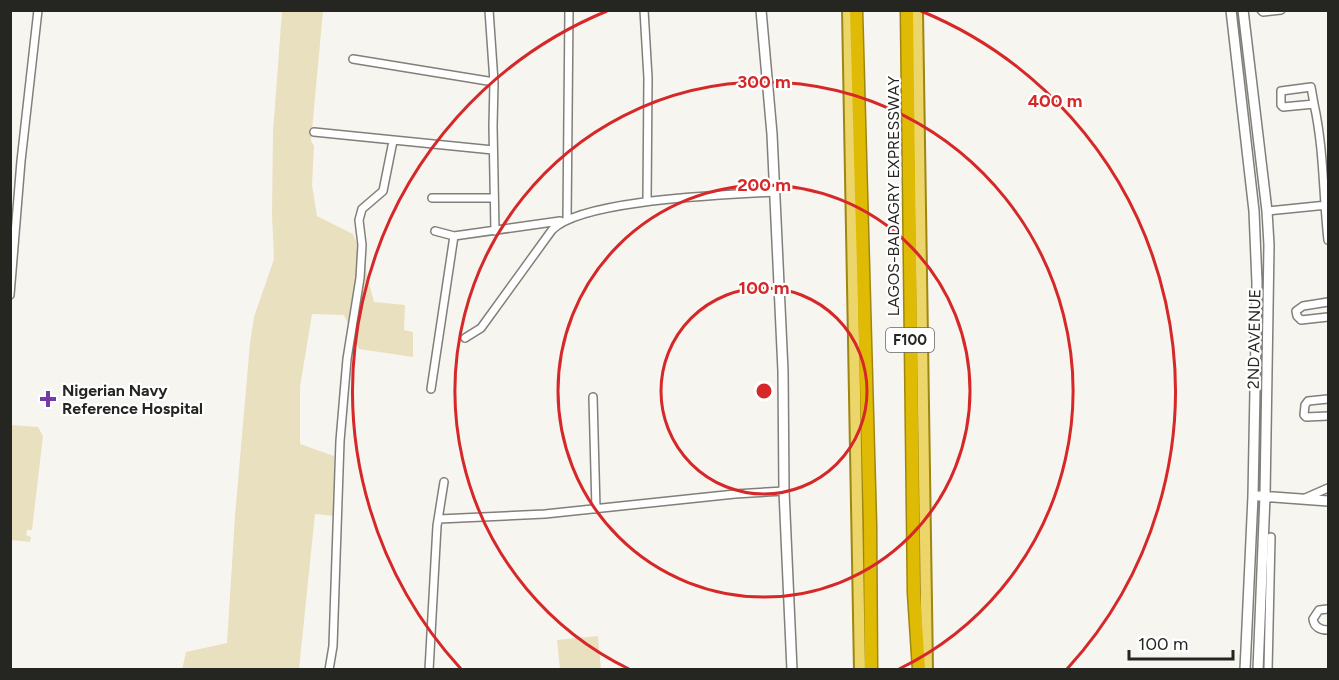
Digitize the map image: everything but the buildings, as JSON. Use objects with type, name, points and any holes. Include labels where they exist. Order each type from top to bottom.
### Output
[{"type":"highway","name":"LAGOS-BADAGRY EXPRESSWAY","points":[[856,10],[871,669]]},
{"type":"highway","name":"LAGOS-BADAGRY EXPRESSWAY","points":[[907,10],[914,593],[919,669]]},
{"type":"main road","points":[[848,10],[860,669]]},
{"type":"main road","name":"LAGOS-BADAGRY EXPRESSWAY","points":[[917,10],[927,669]]},
{"type":"street","points":[[10,295],[38,10]]},
{"type":"street","points":[[489,10],[494,82],[495,231]]},
{"type":"street","points":[[564,221],[569,10]]},
{"type":"street","points":[[644,10],[648,78],[647,201]]},
{"type":"street","points":[[755,10],[764,59]]},
{"type":"street","points":[[761,10],[772,134],[783,371],[784,491],[792,669]]},
{"type":"street","name":"2ND AVENUE","points":[[1231,10],[1254,211],[1257,283],[1253,496],[1245,669]]},
{"type":"street","name":"2ND AVENUE","points":[[1243,10],[1267,212],[1270,288],[1258,669]]},
{"type":"street","points":[[1261,10],[1263,12],[1281,10]]},
{"type":"street","points":[[353,59],[494,82]]},
{"type":"street","points":[[1314,104],[1283,107],[1279,92],[1311,87],[1322,149],[1329,240]]},
{"type":"street","points":[[314,132],[493,150]]},
{"type":"street","points":[[329,669],[333,646],[340,441],[347,359],[360,278],[362,244],[359,220],[362,209],[383,191],[393,141]]},
{"type":"street","points":[[435,231],[454,236],[564,221],[588,213],[647,201],[774,192]]},
{"type":"street","points":[[432,198],[493,198]]},
{"type":"street","points":[[1267,212],[1326,205]]},
{"type":"street","points":[[465,338],[481,328],[552,230],[564,221]]},
{"type":"street","points":[[431,389],[454,236]]},
{"type":"street","points":[[1329,302],[1303,306],[1296,311],[1301,320],[1329,317]]},
{"type":"street","points":[[593,397],[596,508]]},
{"type":"street","points":[[1329,399],[1308,401],[1304,415],[1306,417],[1329,416]]},
{"type":"street","points":[[429,669],[439,519],[444,482]]},
{"type":"street","points":[[1302,499],[1329,488]]},
{"type":"street","points":[[439,519],[535,515],[784,491]]},
{"type":"street","points":[[1253,496],[1329,501]]},
{"type":"street","points":[[1268,669],[1271,537]]},
{"type":"street","points":[[1329,609],[1319,610],[1313,619],[1316,626],[1329,630]]},
{"type":"shaded area","points":[[282,11],[323,11],[311,141],[314,146],[312,185],[317,216],[353,234],[363,259],[374,302],[405,305],[404,330],[413,332],[413,357],[359,349],[344,315],[312,314],[300,387],[300,444],[334,456],[334,516],[315,514],[299,669],[182,670],[186,652],[227,643],[250,343],[254,317],[274,259],[273,132]]},
{"type":"shaded area","points":[[11,425],[38,427],[43,436],[32,530],[27,530],[26,535],[31,537],[30,542],[11,540]]},
{"type":"shaded area","points":[[598,636],[601,669],[560,669],[557,640]]},
{"type":"place","name":"Nigerian Navy Reference Hospital","points":[[48,399]]}]
